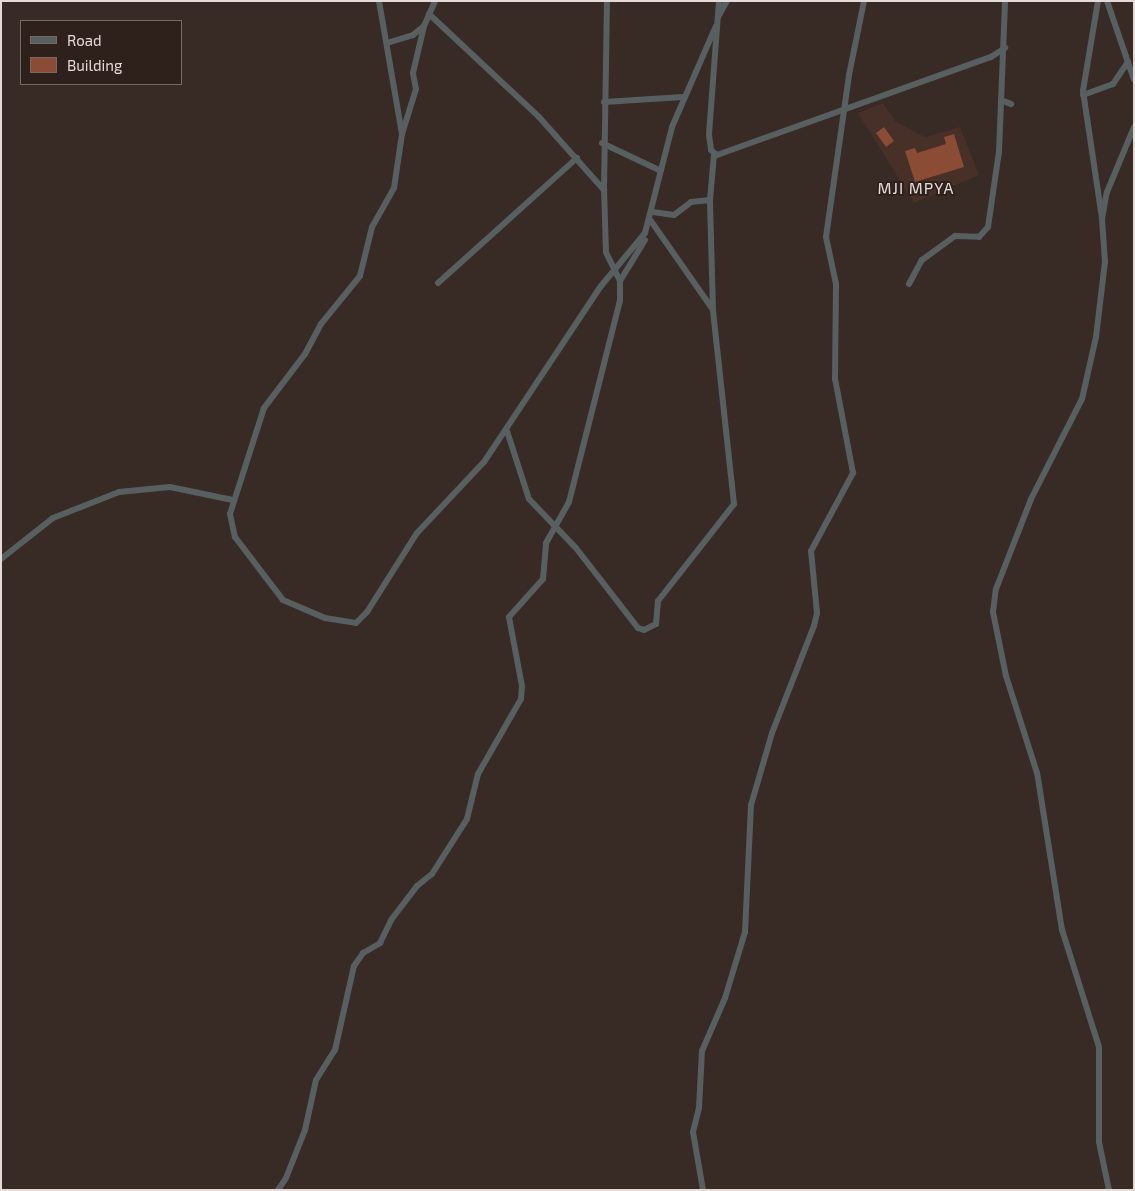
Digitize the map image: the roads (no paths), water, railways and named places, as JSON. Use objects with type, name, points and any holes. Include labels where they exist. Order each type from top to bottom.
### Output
[{"type":"street","points":[[379,1],[402,134]]},
{"type":"street","points":[[435,1],[424,26],[413,73],[416,89],[402,134],[394,188],[372,226],[360,276],[321,324],[305,354],[264,408],[233,500],[232,530],[275,593],[293,606],[325,618],[356,623],[368,612],[417,533],[476,473],[507,431],[614,272],[645,233],[659,170],[683,97],[716,26]]},
{"type":"street","points":[[607,1],[602,143],[606,252],[620,281]]},
{"type":"street","points":[[507,431],[525,491],[554,526],[576,548],[638,628],[644,630],[656,624],[658,601],[734,504],[713,310],[710,200],[714,154],[709,135],[719,1]]},
{"type":"street","points":[[717,18],[727,1]]},
{"type":"street","points":[[703,1190],[693,1132],[699,1108],[702,1051],[725,998],[746,926],[751,805],[774,727],[814,626],[817,613],[811,551],[853,473],[835,379],[836,284],[826,237],[847,109],[849,75],[864,1]]},
{"type":"street","points":[[909,284],[922,260],[955,236],[965,234],[975,238],[986,231],[995,185],[1005,48],[1005,1]]},
{"type":"street","points":[[1098,1],[1083,95],[1102,219],[1105,262],[1096,337],[1082,399],[1031,499],[996,589],[993,612],[1006,676],[1037,773],[1062,930],[1099,1047],[1099,1142],[1109,1190]]},
{"type":"street","points":[[1107,1],[1134,80]]},
{"type":"street","points":[[429,14],[577,158],[604,190]]},
{"type":"street","points":[[387,43],[409,38],[424,26]]},
{"type":"street","points":[[714,154],[728,153],[991,56],[1005,48]]},
{"type":"street","points":[[991,56],[1004,61]]},
{"type":"street","points":[[1083,95],[1113,84],[1128,62]]},
{"type":"street","points":[[604,102],[683,97]]},
{"type":"street","points":[[1001,100],[1011,104]]},
{"type":"street","points":[[1102,219],[1107,192],[1134,127]]},
{"type":"street","points":[[602,143],[659,170]]},
{"type":"street","points":[[438,282],[577,158]]},
{"type":"street","points":[[278,1190],[286,1178],[304,1130],[316,1080],[335,1050],[354,966],[364,953],[378,946],[413,890],[432,874],[467,819],[478,774],[494,740],[516,713],[522,686],[509,617],[543,580],[545,548],[554,526],[570,502],[619,304],[620,281],[649,233],[652,221],[653,200]]},
{"type":"street","points":[[653,212],[674,215],[688,203],[710,200]]},
{"type":"street","points":[[652,221],[713,310]]},
{"type":"street","points":[[1,559],[53,518],[119,492],[170,487],[233,500]]},
{"type":"district","name":"MJI MPYA","points":[[916,188]]}]
